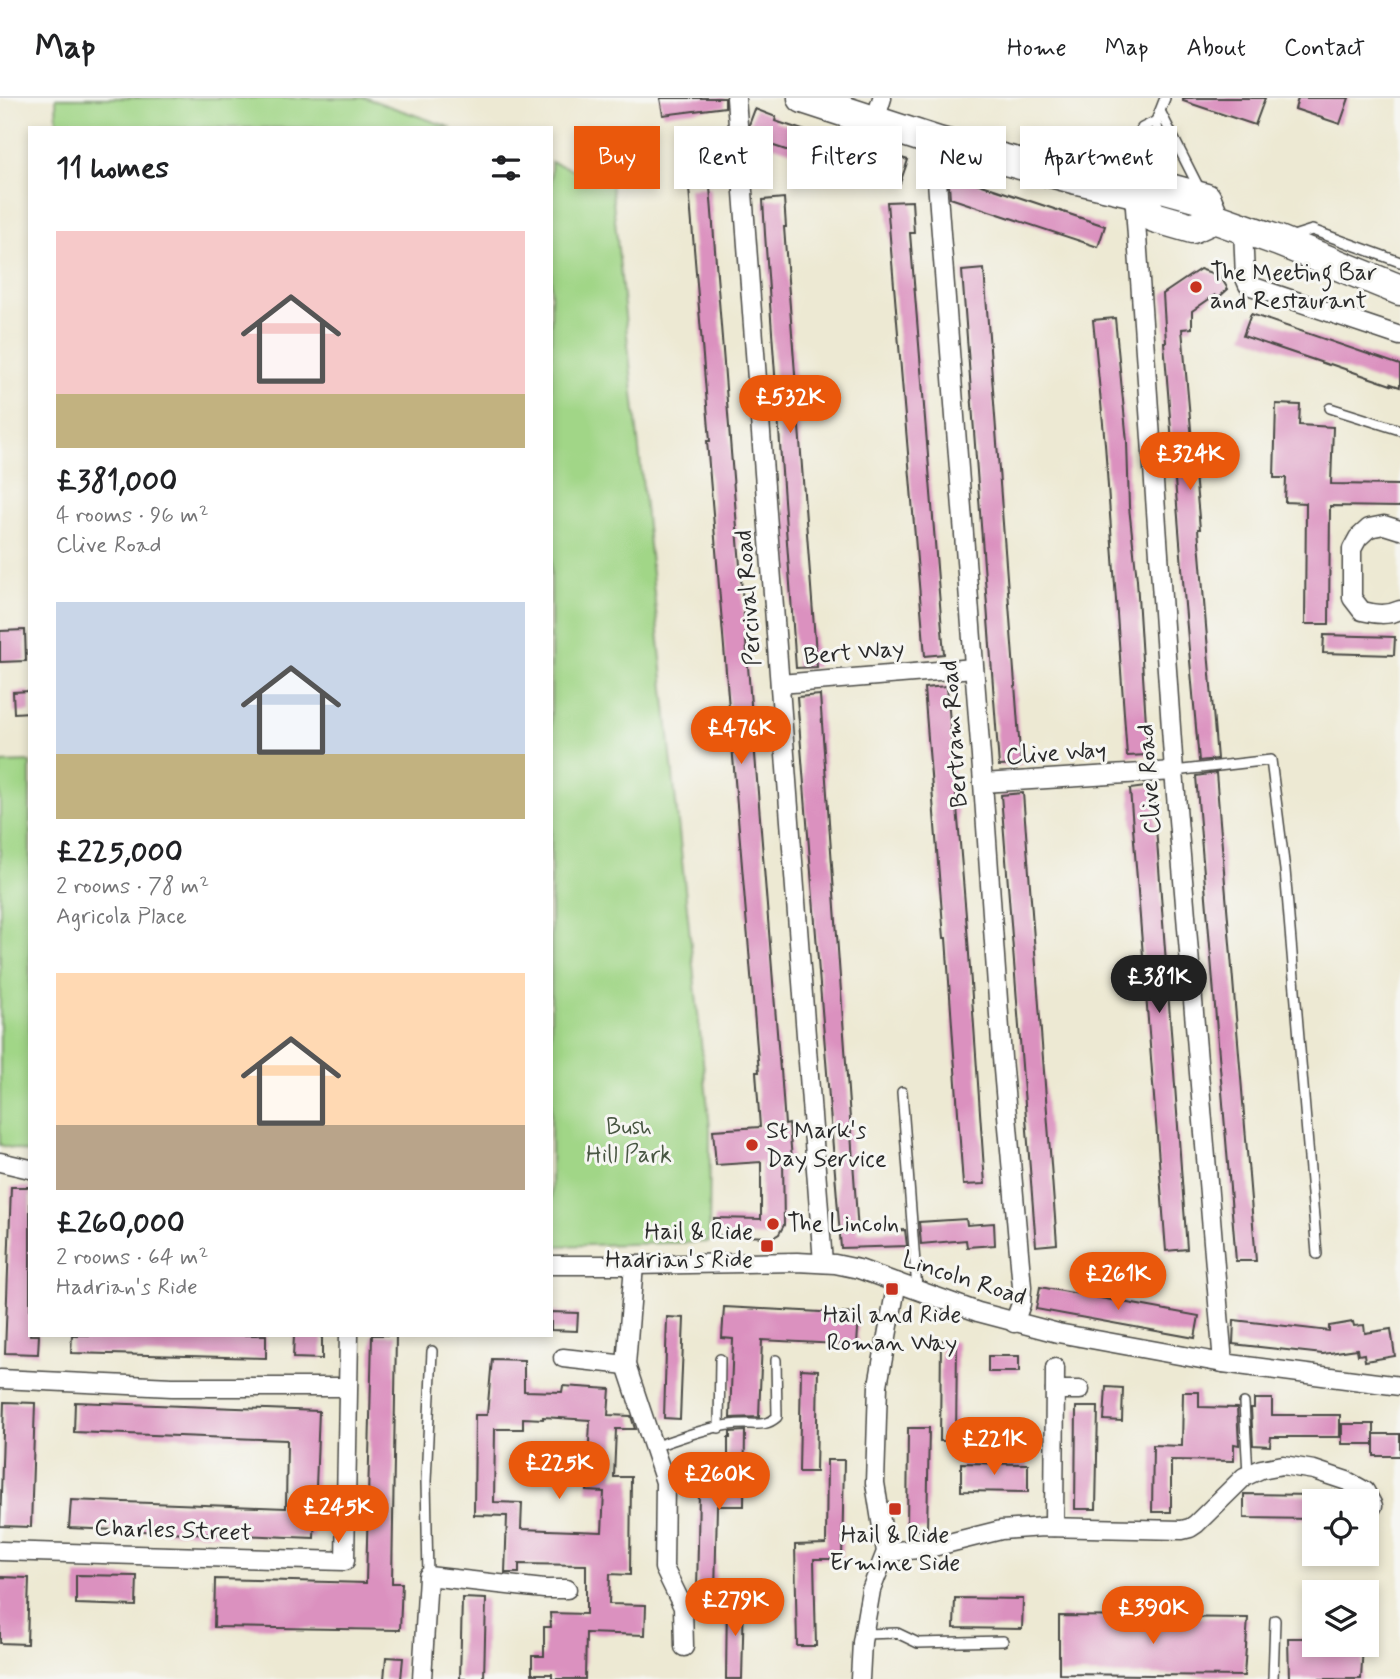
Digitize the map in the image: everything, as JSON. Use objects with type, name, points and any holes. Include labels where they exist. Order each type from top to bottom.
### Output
[{"type":"main road","points":[[803,98],[878,110],[916,130]]},
{"type":"main road","points":[[1122,189],[1134,192],[1162,187],[1243,228],[1400,290]]},
{"type":"street","name":"Percival Road","points":[[736,98],[822,1263]]},
{"type":"street","name":"Bertram Road","points":[[937,189],[1002,1058],[1022,1287],[1021,1304],[1014,1323]]},
{"type":"street","name":"Clive Road","points":[[1134,192],[1174,771],[1223,1363]]},
{"type":"street","points":[[1243,228],[1245,278],[1248,285],[1400,337]]},
{"type":"street","points":[[1400,530],[1384,526],[1369,528],[1358,538],[1352,549],[1351,589],[1352,598],[1362,611],[1391,614],[1400,610]]},
{"type":"street","name":"Bert Way","points":[[780,684],[974,668]]},
{"type":"street","name":"Clive Way","points":[[983,783],[1174,771]]},
{"type":"street","points":[[0,1162],[28,1169]]},
{"type":"street","name":"Lincoln Road","points":[[553,1265],[822,1263],[859,1269],[978,1312],[1058,1333],[1223,1363],[1400,1386]]},
{"type":"street","points":[[634,1265],[626,1365],[665,1482],[664,1568],[683,1607],[684,1647]]},
{"type":"street","points":[[860,1679],[872,1590],[886,1552],[875,1483],[878,1385],[897,1282]]},
{"type":"street","points":[[0,1379],[172,1387],[347,1387],[349,1337]]},
{"type":"street","points":[[563,1358],[626,1365]]},
{"type":"street","points":[[1054,1527],[1055,1368]]},
{"type":"street","name":"Charles Street","points":[[0,1551],[345,1561],[347,1387]]},
{"type":"street","points":[[1055,1390],[1080,1390]]},
{"type":"street","points":[[886,1552],[929,1548],[1001,1530],[1054,1527],[1182,1530],[1190,1528],[1248,1474],[1283,1465],[1314,1470],[1361,1489]]},
{"type":"street","points":[[422,1679],[428,1576],[544,1589],[567,1589]]},
{"type":"lane","points":[[1134,192],[1149,169],[1157,145],[1159,135],[1156,121],[1165,98]]},
{"type":"lane","points":[[1160,111],[1210,209]]},
{"type":"lane","points":[[1146,126],[1156,121]]},
{"type":"lane","points":[[1279,241],[1312,230],[1400,262]]},
{"type":"lane","points":[[1330,408],[1400,430]]},
{"type":"lane","points":[[1174,771],[1271,760],[1285,870],[1317,1254]]},
{"type":"lane","points":[[902,1092],[918,1290]]},
{"type":"lane","points":[[428,1576],[426,1481],[432,1351]]},
{"type":"lane","points":[[719,1428],[720,1359]]},
{"type":"lane","points":[[653,1447],[705,1430],[771,1422],[777,1417],[776,1360]]},
{"type":"lane","points":[[1244,1403],[1248,1474]]},
{"type":"lane","points":[[1273,1679],[1275,1620]]},
{"type":"lane","points":[[864,1634],[897,1633],[918,1643],[1003,1641]]},
{"type":"green space","points":[[56,98],[366,98],[446,126],[57,126]]},
{"type":"green space","name":"Bush Hill Park","points":[[553,163],[574,170],[574,189],[612,189],[710,1128],[709,1242],[553,1246]]},
{"type":"green space","points":[[28,762],[28,1152],[0,1145],[0,763]]},
{"type":"building","points":[[660,98],[725,98],[725,107],[663,115]]},
{"type":"building","points":[[1183,98],[1265,98],[1255,125],[1183,101]]},
{"type":"building","points":[[1298,98],[1349,98],[1340,124],[1295,109]]},
{"type":"building","points":[[755,109],[776,117],[775,121],[790,126],[787,126],[787,150],[773,146],[773,126],[749,125]]},
{"type":"building","points":[[902,158],[908,160],[902,177]]},
{"type":"building","points":[[689,189],[710,189],[780,1070],[785,1125],[789,1124],[792,1159],[783,1160],[784,1225],[774,1237],[714,1235],[714,1218],[761,1219],[761,1162],[716,1165],[713,1130],[760,1127],[756,1072],[759,1072],[707,441],[710,441]]},
{"type":"building","points":[[949,189],[994,189],[1105,226],[1098,247],[950,198]]},
{"type":"building","points":[[784,198],[817,667],[796,668],[765,234],[763,200]]},
{"type":"building","points":[[912,201],[914,233],[910,233],[944,654],[925,656],[887,202]]},
{"type":"building","points":[[984,269],[1021,765],[999,766],[962,271]]},
{"type":"building","points":[[1200,269],[1220,276],[1228,289],[1218,298],[1215,295],[1192,311],[1192,328],[1182,329],[1217,759],[1199,761],[1164,342],[1163,294]]},
{"type":"building","points":[[1251,314],[1400,365],[1400,387],[1243,336]]},
{"type":"building","points":[[1115,318],[1127,442],[1129,507],[1137,580],[1148,755],[1127,756],[1105,444],[1093,320]]},
{"type":"building","points":[[1276,404],[1300,405],[1299,425],[1333,427],[1331,484],[1400,485],[1400,507],[1330,506],[1329,624],[1305,624],[1306,503],[1285,502],[1286,478],[1274,478]]},
{"type":"building","points":[[25,630],[26,661],[0,662],[0,631]]},
{"type":"building","points":[[1324,635],[1395,637],[1394,655],[1323,653]]},
{"type":"building","points":[[947,686],[985,1184],[963,1185],[946,938],[924,688]]},
{"type":"building","points":[[28,691],[28,712],[14,713],[13,692]]},
{"type":"building","points":[[820,695],[858,1232],[905,1230],[907,1246],[841,1248],[797,697]]},
{"type":"building","points":[[1216,773],[1256,1261],[1236,1261],[1196,776]]},
{"type":"building","points":[[1153,786],[1187,1249],[1166,1251],[1130,789]]},
{"type":"building","points":[[1023,793],[1057,1244],[1036,1246],[1001,795]]},
{"type":"building","points":[[11,1187],[28,1187],[28,1337],[39,1337],[38,1354],[5,1353]]},
{"type":"building","points":[[966,1219],[967,1225],[994,1223],[995,1245],[967,1247],[966,1240],[921,1244],[919,1222]]},
{"type":"building","points":[[1040,1287],[1199,1316],[1195,1338],[1036,1309]]},
{"type":"building","points":[[724,1307],[859,1314],[857,1345],[762,1340],[759,1417],[730,1418],[733,1339],[722,1338]]},
{"type":"building","points":[[553,1312],[578,1313],[577,1331],[553,1330]]},
{"type":"building","points":[[667,1317],[684,1318],[680,1419],[664,1418]]},
{"type":"building","points":[[1234,1320],[1329,1331],[1329,1326],[1353,1322],[1354,1326],[1364,1325],[1365,1333],[1391,1329],[1395,1356],[1365,1361],[1364,1354],[1358,1355],[1357,1349],[1323,1354],[1233,1344]]},
{"type":"building","points":[[72,1337],[266,1337],[266,1358],[71,1353]]},
{"type":"building","points":[[294,1337],[322,1337],[322,1359],[293,1358]]},
{"type":"building","points":[[372,1337],[396,1337],[392,1583],[402,1583],[400,1630],[214,1627],[215,1579],[366,1583]]},
{"type":"building","points":[[941,1340],[957,1341],[956,1441],[940,1441]]},
{"type":"building","points":[[988,1356],[1019,1356],[1019,1372],[988,1372]]},
{"type":"building","points":[[492,1359],[524,1360],[524,1391],[562,1392],[563,1386],[610,1389],[608,1415],[631,1416],[635,1429],[616,1429],[614,1477],[631,1477],[630,1575],[610,1574],[609,1604],[646,1605],[645,1635],[586,1633],[585,1679],[552,1679],[552,1674],[532,1674],[532,1656],[544,1656],[544,1627],[551,1627],[550,1613],[586,1614],[586,1565],[519,1564],[519,1573],[505,1573],[507,1516],[474,1515],[475,1415],[487,1415]],"holes":[[[523,1418],[590,1420],[587,1491],[604,1492],[602,1532],[521,1529],[522,1503],[494,1502],[495,1429],[523,1429]]]},
{"type":"building","points":[[801,1369],[818,1370],[816,1472],[799,1472]]},
{"type":"building","points":[[1106,1387],[1123,1388],[1122,1421],[1104,1420]]},
{"type":"building","points":[[1183,1392],[1199,1392],[1199,1407],[1237,1408],[1239,1445],[1234,1444],[1234,1461],[1171,1460],[1171,1512],[1152,1512],[1153,1445],[1182,1446]]},
{"type":"building","points":[[1254,1399],[1272,1399],[1272,1415],[1340,1415],[1340,1437],[1271,1437],[1270,1446],[1253,1445],[1251,1408],[1254,1408]]},
{"type":"building","points":[[4,1402],[35,1403],[31,1527],[0,1526]]},
{"type":"building","points":[[75,1402],[319,1411],[314,1538],[69,1528],[71,1500],[286,1508],[287,1440],[74,1432]]},
{"type":"building","points":[[1076,1407],[1098,1407],[1096,1509],[1075,1509]]},
{"type":"building","points":[[1342,1424],[1374,1424],[1374,1444],[1342,1444]]},
{"type":"building","points":[[908,1428],[929,1428],[927,1530],[907,1530]]},
{"type":"building","points":[[745,1431],[744,1506],[717,1506],[715,1593],[697,1592],[699,1492],[728,1492],[728,1438],[730,1432]]},
{"type":"building","points":[[1374,1434],[1400,1434],[1400,1456],[1374,1456]]},
{"type":"building","points":[[827,1460],[844,1460],[842,1559],[814,1559],[816,1646],[797,1646],[795,1545],[826,1544]]},
{"type":"building","points":[[961,1463],[1028,1464],[1028,1492],[961,1491]]},
{"type":"building","points":[[1244,1494],[1302,1495],[1302,1519],[1244,1518]]},
{"type":"building","points":[[76,1575],[137,1576],[136,1606],[76,1604]]},
{"type":"building","points":[[0,1577],[29,1578],[27,1644],[0,1643]]},
{"type":"building","points":[[462,1598],[486,1599],[484,1679],[460,1679]]},
{"type":"building","points":[[727,1598],[744,1598],[742,1679],[726,1679]]},
{"type":"building","points":[[955,1598],[1023,1599],[1022,1629],[954,1628]]},
{"type":"building","points":[[1059,1616],[1248,1618],[1244,1676],[1059,1674]]},
{"type":"building","points":[[1288,1638],[1302,1638],[1302,1657],[1362,1657],[1361,1679],[1289,1679]]},
{"type":"building","points":[[386,1657],[403,1658],[401,1679],[384,1679]]},
{"type":"place","name":"The Meeting Bar and Restaurant","points":[[1196,287]]},
{"type":"place","name":"St Mark's Day Service","points":[[752,1145]]},
{"type":"place","name":"The Lincoln","points":[[773,1224]]},
{"type":"place","name":"Hail & Ride Hadrian's Ride","points":[[767,1246]]},
{"type":"place","name":"Hail and Ride Roman Way","points":[[892,1289]]},
{"type":"place","name":"Hail & Ride Ermine Side","points":[[895,1509]]}]
